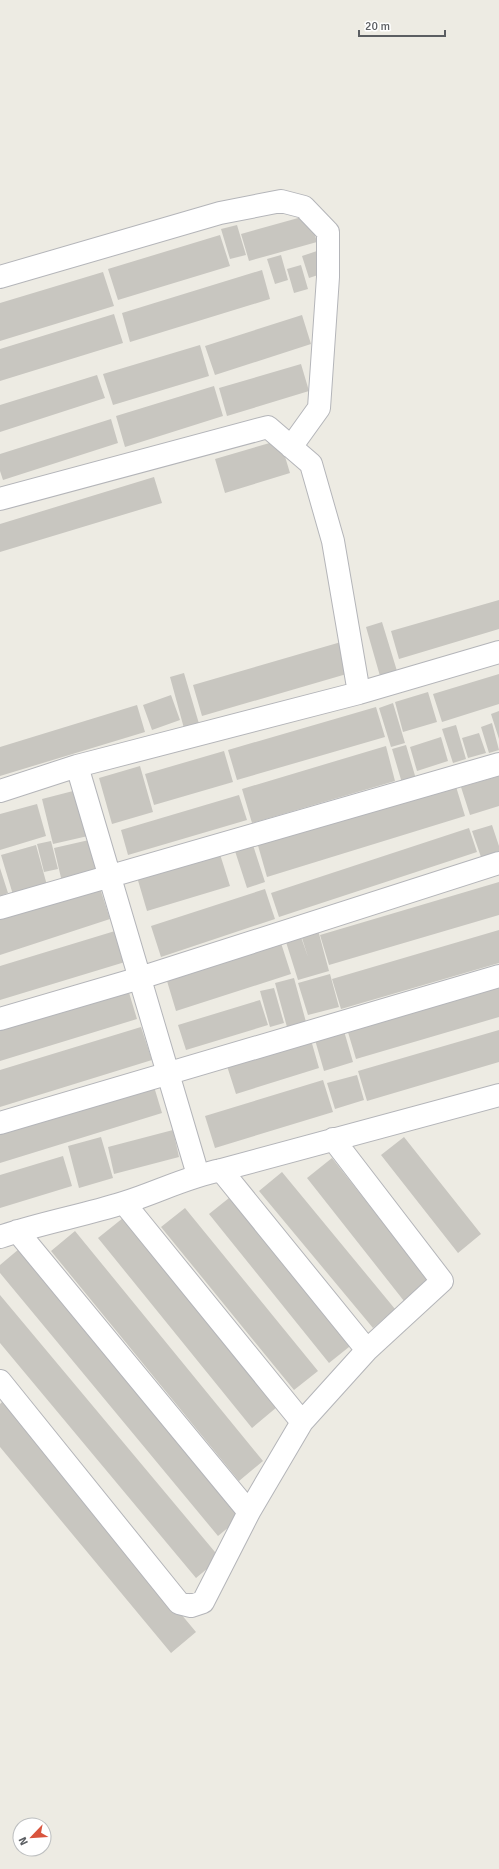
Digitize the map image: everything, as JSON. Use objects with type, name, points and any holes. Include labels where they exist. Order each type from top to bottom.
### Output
[{"type":"street","points":[[0,277],[220,213],[281,201],[304,208],[328,232],[328,277],[320,408],[291,447]]},
{"type":"street","points":[[0,499],[268,427],[311,464],[333,541],[360,693]]},
{"type":"street","points":[[0,791],[77,766],[360,693],[499,652]]},
{"type":"street","points":[[0,908],[499,764]]},
{"type":"street","points":[[77,766],[198,1175]]},
{"type":"street","points":[[0,1020],[140,978],[499,863]]},
{"type":"street","points":[[0,1123],[499,976]]},
{"type":"street","points":[[250,1512],[9,1234],[124,1203],[198,1175],[499,1095]]},
{"type":"street","points":[[0,1381],[179,1603],[191,1606],[203,1602],[250,1512],[302,1422],[367,1350],[442,1281],[333,1139]]},
{"type":"street","points":[[221,1170],[367,1350]]},
{"type":"street","points":[[124,1203],[302,1422]]},
{"type":"building","points":[[309,215],[317,242],[249,261],[241,234]]},
{"type":"building","points":[[237,225],[246,255],[230,259],[221,229]]},
{"type":"building","points":[[220,235],[230,266],[118,300],[108,269]]},
{"type":"building","points":[[317,251],[324,273],[309,278],[302,256]]},
{"type":"building","points":[[281,255],[288,280],[275,284],[267,259]]},
{"type":"building","points":[[301,265],[308,289],[294,293],[287,269]]},
{"type":"building","points":[[262,270],[270,299],[130,342],[122,313]]},
{"type":"building","points":[[103,272],[114,306],[0,341],[0,303]]},
{"type":"building","points":[[114,314],[123,343],[0,381],[0,349]]},
{"type":"building","points":[[302,315],[311,344],[215,375],[205,346]]},
{"type":"building","points":[[200,345],[209,376],[113,405],[103,374]]},
{"type":"building","points":[[301,364],[309,391],[227,416],[219,388]]},
{"type":"building","points":[[97,375],[105,398],[0,432],[0,405]]},
{"type":"building","points":[[214,386],[223,416],[125,447],[116,416]]},
{"type":"building","points":[[111,419],[118,443],[3,480],[0,471],[0,454]]},
{"type":"building","points":[[280,440],[290,473],[225,493],[215,459]]},
{"type":"building","points":[[154,477],[162,503],[0,552],[0,524]]},
{"type":"building","points":[[499,600],[499,629],[399,659],[391,631]]},
{"type":"building","points":[[382,622],[397,671],[380,676],[366,627]]},
{"type":"building","points":[[341,642],[350,673],[202,716],[193,685]]},
{"type":"building","points":[[184,673],[200,727],[185,732],[170,677]]},
{"type":"building","points":[[499,674],[499,704],[442,722],[433,694]]},
{"type":"building","points":[[428,692],[437,722],[403,732],[395,702]]},
{"type":"building","points":[[171,695],[180,720],[152,730],[143,705]]},
{"type":"building","points":[[393,703],[405,743],[391,747],[379,708]]},
{"type":"building","points":[[137,705],[145,732],[0,776],[0,747]]},
{"type":"building","points":[[376,707],[385,737],[237,780],[228,750]]},
{"type":"building","points":[[499,711],[499,739],[491,714]]},
{"type":"building","points":[[492,723],[499,750],[489,753],[481,727]]},
{"type":"building","points":[[456,725],[466,759],[453,763],[442,729]]},
{"type":"building","points":[[479,733],[486,753],[468,758],[462,738]]},
{"type":"building","points":[[441,737],[448,761],[417,771],[410,747]]},
{"type":"building","points":[[406,745],[416,779],[402,783],[392,749]]},
{"type":"building","points":[[386,746],[395,781],[252,823],[242,789]]},
{"type":"building","points":[[224,751],[233,782],[154,805],[145,774]]},
{"type":"building","points":[[140,766],[153,812],[112,824],[99,778]]},
{"type":"building","points":[[499,776],[499,806],[470,815],[461,787]]},
{"type":"building","points":[[454,780],[465,816],[267,877],[257,842]]},
{"type":"building","points":[[77,790],[88,836],[53,844],[42,799]]},
{"type":"building","points":[[239,795],[247,820],[128,855],[121,830]]},
{"type":"building","points":[[37,804],[46,836],[0,850],[0,814]]},
{"type":"building","points":[[492,825],[499,846],[499,851],[481,857],[472,831]]},
{"type":"building","points":[[469,828],[477,852],[279,917],[271,893]]},
{"type":"building","points":[[89,840],[97,873],[62,882],[54,848]]},
{"type":"building","points":[[51,841],[58,869],[44,872],[37,844]]},
{"type":"building","points":[[252,842],[265,882],[247,888],[234,848]]},
{"type":"building","points":[[36,845],[48,889],[14,898],[1,855]]},
{"type":"building","points":[[219,851],[230,886],[147,911],[137,877]]},
{"type":"building","points":[[0,868],[8,893],[0,896]]},
{"type":"building","points":[[499,882],[499,915],[329,965],[320,935]]},
{"type":"building","points":[[99,885],[110,919],[0,955],[0,918]]},
{"type":"building","points":[[265,889],[275,919],[161,957],[151,926]]},
{"type":"building","points":[[318,930],[329,971],[298,980],[286,942],[301,937],[308,957],[301,935]]},
{"type":"building","points":[[499,930],[499,963],[341,1009],[332,979]]},
{"type":"building","points":[[115,931],[125,962],[0,1000],[0,966]]},
{"type":"building","points":[[281,943],[291,974],[176,1011],[167,981]]},
{"type":"building","points":[[330,974],[339,1007],[308,1015],[298,983]]},
{"type":"building","points":[[294,978],[306,1022],[287,1027],[275,983]]},
{"type":"building","points":[[499,984],[499,1017],[356,1059],[347,1029]]},
{"type":"building","points":[[127,986],[137,1019],[0,1061],[0,1024]]},
{"type":"building","points":[[274,988],[284,1023],[270,1027],[260,991]]},
{"type":"building","points":[[260,1000],[268,1025],[186,1050],[178,1025]]},
{"type":"building","points":[[141,1027],[152,1060],[0,1107],[0,1070]]},
{"type":"building","points":[[499,1030],[499,1062],[367,1101],[358,1071]]},
{"type":"building","points":[[344,1031],[353,1062],[324,1071],[315,1040]]},
{"type":"building","points":[[311,1040],[319,1068],[236,1094],[227,1066]]},
{"type":"building","points":[[357,1075],[364,1100],[335,1109],[327,1083]]},
{"type":"building","points":[[152,1080],[162,1113],[0,1163],[0,1126]]},
{"type":"building","points":[[323,1080],[333,1112],[215,1148],[205,1116]]},
{"type":"building","points":[[173,1130],[179,1157],[114,1174],[108,1147]]},
{"type":"building","points":[[101,1137],[113,1178],[79,1188],[68,1146]]},
{"type":"building","points":[[404,1137],[481,1234],[458,1253],[381,1155]]},
{"type":"building","points":[[63,1156],[72,1186],[0,1208],[0,1175]]},
{"type":"building","points":[[332,1158],[429,1281],[404,1301],[307,1178]]},
{"type":"building","points":[[282,1172],[395,1309],[373,1328],[259,1191]]},
{"type":"building","points":[[234,1194],[354,1343],[329,1363],[209,1214]]},
{"type":"building","points":[[185,1208],[318,1371],[294,1390],[161,1227]]},
{"type":"building","points":[[123,1218],[277,1407],[252,1428],[98,1238]]},
{"type":"building","points":[[75,1231],[263,1461],[239,1481],[51,1251]]},
{"type":"building","points":[[19,1249],[241,1517],[218,1536],[0,1273],[0,1265]]},
{"type":"building","points":[[0,1295],[220,1558],[196,1578],[0,1343]]},
{"type":"building","points":[[3,1401],[196,1632],[171,1653],[0,1447],[0,1404]]}]
